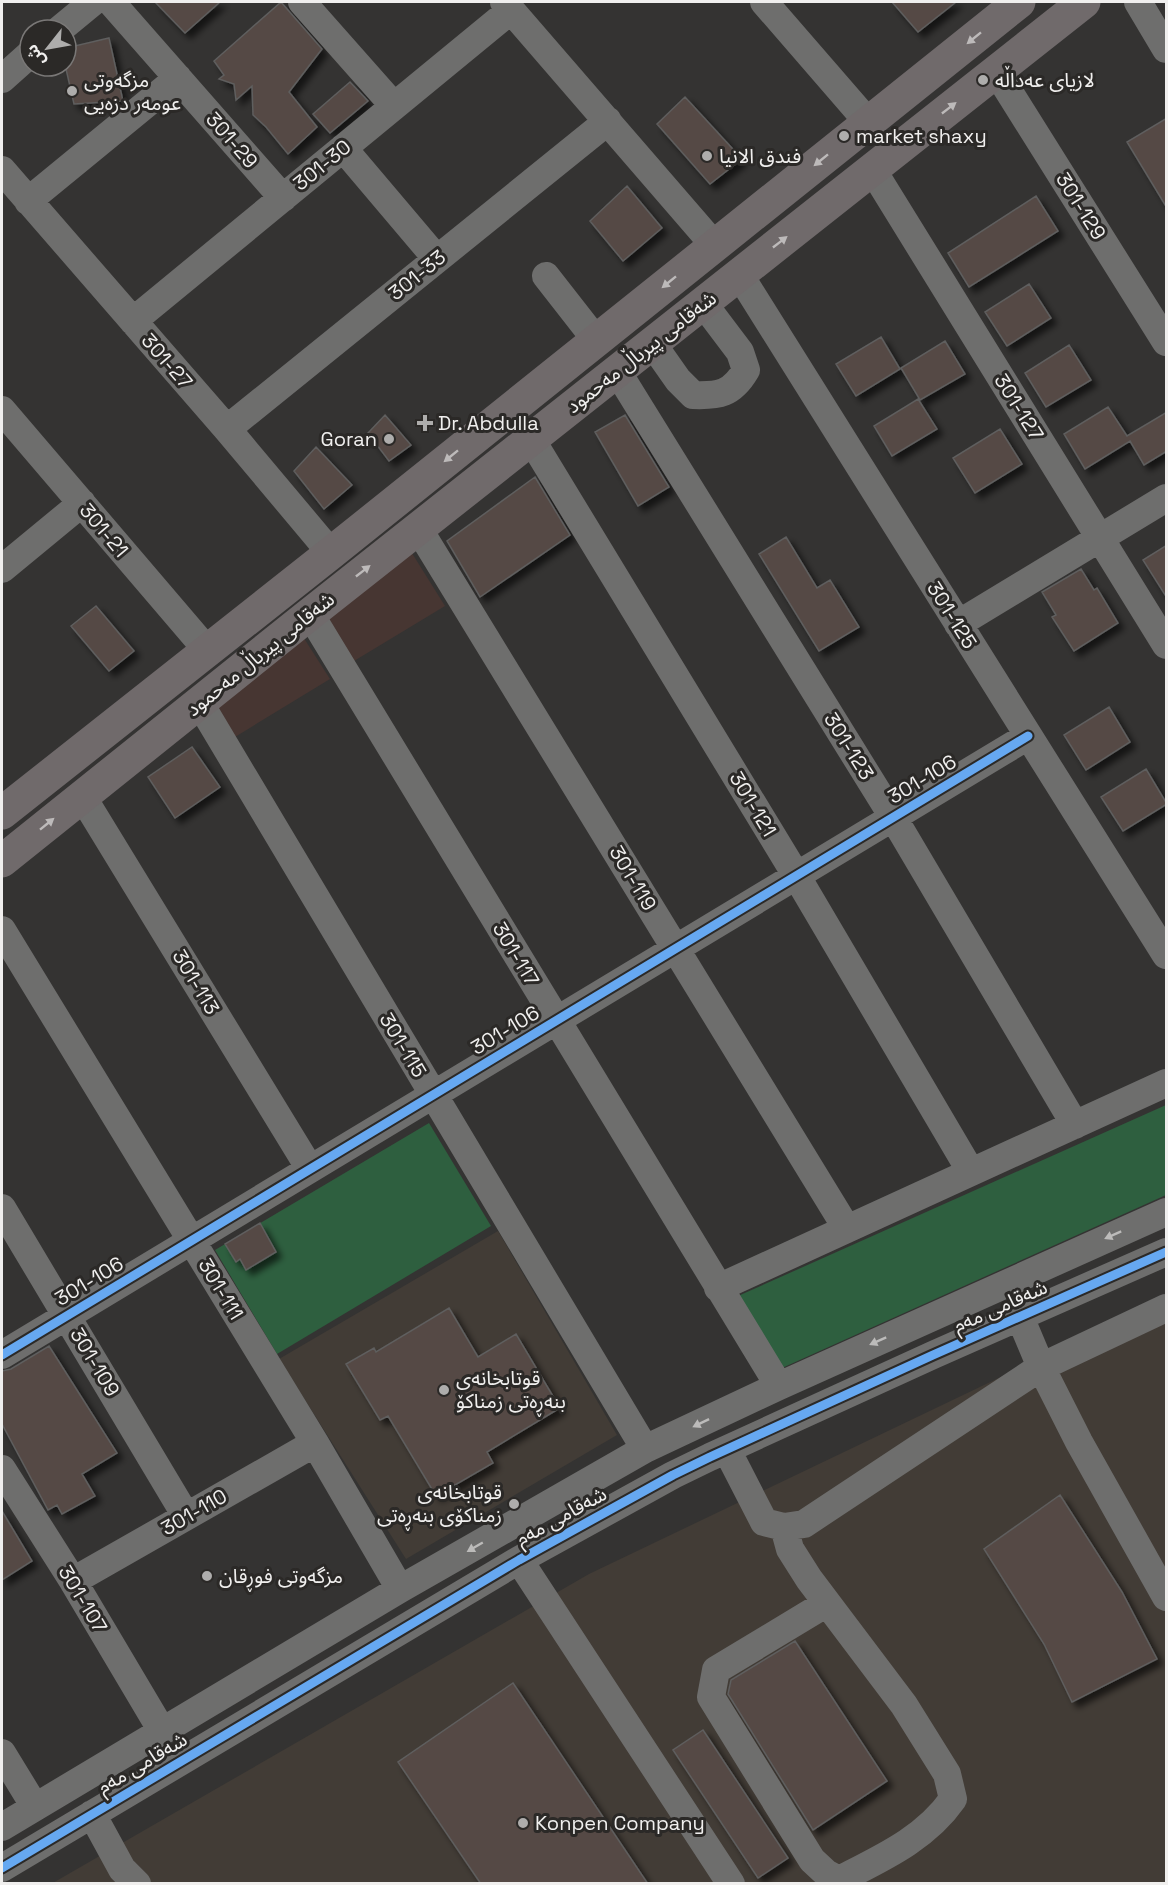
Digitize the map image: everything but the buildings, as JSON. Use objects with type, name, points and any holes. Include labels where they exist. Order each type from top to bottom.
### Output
[{"type":"main road","name":"شەقامی پیرباڵ مەحمود","points":[[2,861],[418,528],[1084,2]]},
{"type":"main road","name":"شەقامی پیرباڵ مەحمود","points":[[2,813],[715,246],[1011,4]]},
{"type":"main road","points":[[550,377],[572,406]]},
{"type":"street","points":[[74,18],[93,2]]},
{"type":"street","name":"301-29","points":[[111,2],[283,198]]},
{"type":"street","points":[[302,2],[394,106]]},
{"type":"street","points":[[764,2],[868,122]]},
{"type":"street","points":[[1138,2],[1167,48]]},
{"type":"street","points":[[508,6],[715,246]]},
{"type":"street","name":"301-30","points":[[133,321],[394,106],[508,6]]},
{"type":"street","points":[[2,79],[18,65]]},
{"type":"street","name":"301-129","points":[[996,70],[1167,342]]},
{"type":"street","points":[[28,201],[178,78]]},
{"type":"street","name":"301-33","points":[[227,429],[608,121]]},
{"type":"street","points":[[343,148],[437,259]]},
{"type":"street","name":"301-127","points":[[872,169],[1167,645]]},
{"type":"street","name":"301-27","points":[[2,171],[227,429],[331,553]]},
{"type":"street","name":"301-125","points":[[739,274],[1167,956]]},
{"type":"street","points":[[546,276],[596,340]]},
{"type":"street","points":[[652,343],[678,380],[693,395],[711,396],[725,392],[738,384],[746,370],[740,352],[703,303]]},
{"type":"street","points":[[740,352],[775,331]]},
{"type":"street","name":"301-123","points":[[617,371],[893,817],[1075,1125]]},
{"type":"street","name":"301-21","points":[[2,410],[207,650]]},
{"type":"street","name":"301-121","points":[[531,439],[796,875],[971,1172]]},
{"type":"street","points":[[958,624],[1167,498]]},
{"type":"street","points":[[2,569],[82,504]]},
{"type":"street","name":"301-119","points":[[418,528],[847,1229]]},
{"type":"street","name":"301-117","points":[[310,614],[779,1386]]},
{"type":"street","name":"301-115","points":[[199,702],[645,1449]]},
{"type":"street","name":"301-106","points":[[2,1355],[1028,736]]},
{"type":"street","name":"301-113","points":[[82,796],[310,1169]]},
{"type":"street","name":"301-111","points":[[2,930],[315,1443],[400,1589]]},
{"type":"street","points":[[718,1288],[1167,1083]]},
{"type":"street","name":"301-109","points":[[2,1208],[186,1516]]},
{"type":"street","name":"شەقامی مەم","points":[[2,1827],[400,1589],[645,1449],[917,1323],[1167,1212]]},
{"type":"street","name":"شەقامی مەم","points":[[2,1868],[519,1560],[673,1475],[933,1355],[1167,1252]]},
{"type":"street","points":[[728,1450],[764,1521],[784,1527],[804,1524],[1041,1367],[1167,1308]]},
{"type":"street","points":[[1020,1317],[1041,1367],[1078,1442],[1167,1597]]},
{"type":"street","points":[[917,1323],[933,1355]]},
{"type":"street","name":"301-110","points":[[73,1581],[315,1443]]},
{"type":"street","name":"301-107","points":[[2,1469],[73,1581],[162,1731]]},
{"type":"street","points":[[784,1527],[790,1549],[827,1603],[904,1705],[947,1774],[953,1799],[941,1816],[904,1847],[839,1880],[826,1873],[812,1860],[711,1697],[716,1670],[827,1603]]},
{"type":"street","points":[[519,1560],[731,1884]]},
{"type":"street","points":[[2,1753],[35,1807]]},
{"type":"street","points":[[92,1814],[122,1869],[137,1884]]},
{"type":"shaded area","points":[[410,550],[445,606],[354,661],[326,617]]},
{"type":"shaded area","points":[[300,632],[330,679],[230,740],[204,700]]},
{"type":"shaded area","name":"قوتابخانەی بنەڕەتی زمناکۆ","points":[[498,1231],[617,1435],[406,1559],[279,1359]]},
{"type":"shaded area","points":[[1166,1298],[1166,1883],[51,1884],[589,1574]]},
{"type":"green space","points":[[1166,1105],[1166,1195],[782,1368],[738,1296]]},
{"type":"green space","points":[[429,1123],[491,1226],[277,1354],[215,1250]]},
{"type":"cycle path","points":[[2,1355],[1028,736]]},
{"type":"cycle path","points":[[2,1868],[519,1560],[673,1475],[933,1355],[1166,1252]]},
{"type":"place","name":"لازیای عەداڵە","points":[[983,80]]},
{"type":"place","name":"مزگەوتی عومەر دزەیی","points":[[72,91]]},
{"type":"place","name":"market shaxy","points":[[844,136]]},
{"type":"place","name":"فندق الانيا","points":[[707,156]]},
{"type":"place","name":"Dr. Abdulla","points":[[425,423]]},
{"type":"place","name":"Goran","points":[[389,439]]},
{"type":"place","name":"قوتابخانەی بنەڕەتی زمناکۆ","points":[[444,1390]]},
{"type":"place","name":"قوتابخانەی زمناكۆی بنەڕەتی","points":[[514,1504]]},
{"type":"place","name":"مزگەوتی فوڕقان","points":[[207,1576]]},
{"type":"place","name":"Konpen Company","points":[[523,1823]]}]
